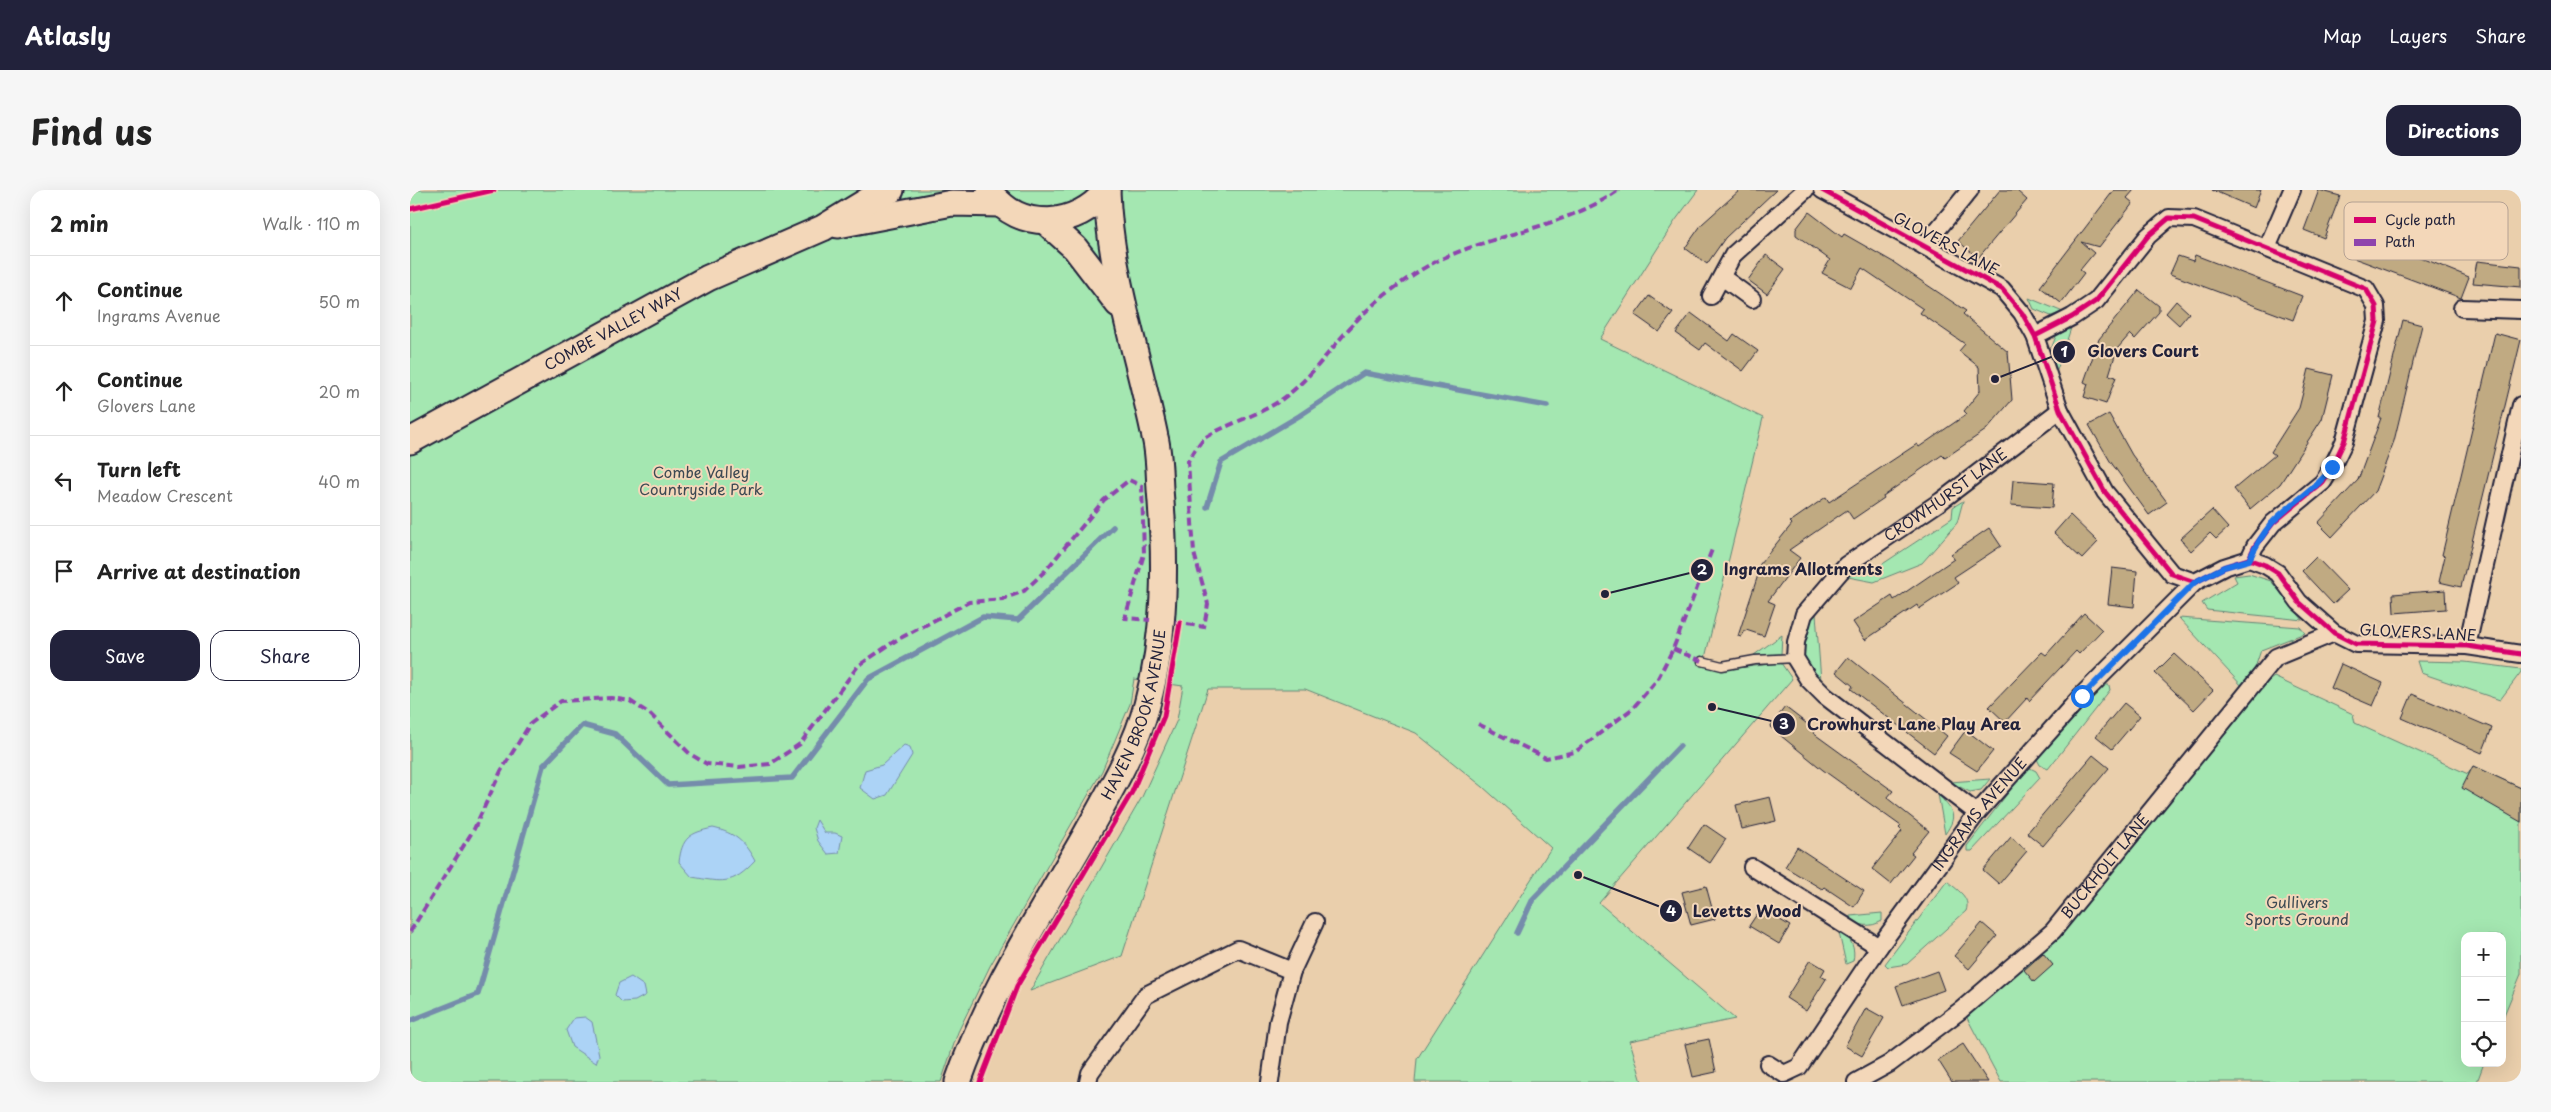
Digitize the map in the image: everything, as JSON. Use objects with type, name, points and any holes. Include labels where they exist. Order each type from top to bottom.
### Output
[{"type":"main road","name":"COMBE VALLEY WAY","points":[[410,441],[708,278],[823,228],[874,197],[891,190]]},
{"type":"main road","points":[[995,197],[1021,216],[1045,222],[1080,214],[1090,208],[1107,190]]},
{"type":"main road","name":"HAVEN BROOK AVENUE","points":[[958,1082],[974,1038],[1004,976],[1117,780],[1147,707],[1162,622],[1164,531],[1156,440],[1125,314],[1108,230],[1107,190]]},
{"type":"main road","name":"COMBE VALLEY WAY","points":[[823,228],[952,203],[995,197]]},
{"type":"main road","name":"HAVEN BROOK AVENUE","points":[[1045,222],[1075,248],[1097,274],[1125,314]]},
{"type":"street","points":[[1712,296],[1733,256],[1805,190]]},
{"type":"street","name":"GLOVERS LANE","points":[[1822,190],[1833,198],[2002,289],[2022,312],[2035,336],[2060,410],[2105,492],[2172,574],[2195,582]]},
{"type":"street","points":[[1924,246],[1970,190]]},
{"type":"street","points":[[2267,248],[2292,190]]},
{"type":"street","points":[[2035,336],[2072,317],[2096,301],[2148,236],[2169,218],[2194,219],[2366,288],[2376,306],[2377,320],[2344,442],[2332,467],[2323,482],[2273,523],[2255,546],[2249,560],[2224,567],[2195,582]]},
{"type":"street","points":[[1722,277],[1752,298]]},
{"type":"street","points":[[2462,308],[2521,310]]},
{"type":"street","points":[[2467,646],[2521,405]]},
{"type":"street","name":"CROWHURST LANE","points":[[1795,658],[1796,642],[1804,614],[1846,565],[1941,501],[2060,410]]},
{"type":"street","name":"GLOVERS LANE","points":[[2249,560],[2264,564],[2278,574],[2299,602],[2334,634],[2356,644],[2467,646],[2521,654]]},
{"type":"street","name":"INGRAMS AVENUE","points":[[1768,1064],[1784,1074],[1799,1067],[1879,947],[1977,813],[2082,696],[2195,582]]},
{"type":"street","name":"BUCKHOLT LANE","points":[[1856,1082],[1889,1064],[1961,1010],[2053,930],[2276,657],[2334,634]]},
{"type":"street","points":[[1795,658],[1808,679],[1825,696],[1977,813]]},
{"type":"street","points":[[1752,867],[1879,947]]},
{"type":"street","points":[[1270,1082],[1278,1022],[1292,971],[1315,922]]},
{"type":"street","points":[[1088,1082],[1090,1073],[1146,995],[1238,949],[1292,971]]},
{"type":"lane","points":[[1702,661],[1722,666],[1755,660],[1795,658]]},
{"type":"green space","name":"Combe Valley Countryside Park","points":[[410,190],[1698,190],[1675,221],[1600,339],[1763,418],[1705,658],[1697,664],[1720,670],[1781,663],[1792,679],[1599,903],[1735,1019],[1630,1041],[1642,1082],[1415,1082],[1417,1059],[1551,848],[1483,787],[1416,733],[1305,689],[1208,689],[1122,956],[1030,991],[1142,797],[1177,720],[1183,686],[1134,679],[1130,704],[1102,771],[990,966],[958,1032],[941,1082],[410,1082]]},
{"type":"green space","points":[[2029,298],[2063,312],[2051,316],[2034,309]]},
{"type":"green space","points":[[2071,328],[2057,370],[2050,352],[2056,336]]},
{"type":"green space","points":[[1963,501],[1957,523],[1922,563],[1874,582],[1848,577],[1862,569],[1869,573],[1952,518],[1953,507]]},
{"type":"green space","points":[[2249,574],[2271,581],[2303,620],[2207,610],[2202,603],[2237,582],[2234,576]]},
{"type":"green space","points":[[1816,614],[1821,681],[1808,666],[1802,649],[1805,630]]},
{"type":"green space","points":[[2179,618],[2300,627],[2305,633],[2261,650],[2253,674],[2243,687]]},
{"type":"green space","points":[[1782,635],[1781,654],[1754,655]]},
{"type":"green space","points":[[2417,661],[2465,662],[2521,669],[2521,672],[2500,700],[2421,673]]},
{"type":"green space","name":"Gullivers Sports Ground","points":[[2274,677],[2353,714],[2355,723],[2468,774],[2473,766],[2521,788],[2521,974],[2506,1010],[2506,932],[2461,932],[2461,1067],[2483,1067],[2477,1082],[2001,1082],[1965,1014],[2060,932],[2258,689]]},
{"type":"green space","points":[[2104,685],[2109,685],[2110,690],[2048,769],[2040,765],[2036,757]]},
{"type":"green space","points":[[2028,767],[2036,771],[2040,778],[1972,851],[1967,851],[1967,846]]},
{"type":"green space","points":[[1990,779],[1981,790],[1970,792],[1950,782]]},
{"type":"green space","points":[[1938,794],[1950,809],[1953,817],[1945,834]]},
{"type":"green space","points":[[1947,881],[1965,898],[1967,902],[1966,911],[1907,964],[1888,967],[1885,964]]},
{"type":"green space","points":[[1882,913],[1882,921],[1873,925],[1861,925],[1849,919],[1850,916]]},
{"type":"green space","points":[[1841,930],[1850,940],[1854,952],[1853,961],[1846,964],[1839,933]]},
{"type":"water","points":[[904,745],[910,747],[912,755],[887,795],[875,799],[860,788],[865,770],[882,765]]},
{"type":"water","points":[[817,820],[825,833],[835,833],[842,836],[839,853],[828,854],[818,841],[814,828]]},
{"type":"water","points":[[713,828],[733,835],[743,843],[755,861],[740,875],[719,881],[692,877],[679,862],[682,847],[688,838],[698,832]]},
{"type":"water","points":[[631,977],[644,986],[646,995],[635,1001],[622,1002],[615,995],[619,983]]},
{"type":"water","points":[[585,1017],[592,1022],[599,1055],[596,1063],[572,1047],[566,1030],[574,1018]]},
{"type":"building","points":[[1740,190],[1776,190],[1725,238],[1707,264],[1685,248],[1702,224]]},
{"type":"building","points":[[2000,190],[2016,190],[2027,200],[1978,258],[1958,241]]},
{"type":"building","points":[[2114,190],[2134,190],[2127,198],[2133,203],[2099,247],[2081,242],[2094,253],[2080,270],[2084,273],[2061,303],[2040,287]]},
{"type":"building","points":[[2212,190],[2261,190],[2254,208]]},
{"type":"building","points":[[2319,190],[2340,196],[2324,238],[2304,230]]},
{"type":"building","points":[[1809,212],[1842,237],[1844,234],[1893,262],[1966,311],[1963,314],[2008,352],[2012,400],[1986,430],[1945,458],[1942,455],[1853,519],[1847,510],[1789,550],[1800,558],[1768,601],[1775,604],[1764,636],[1746,630],[1741,637],[1738,636],[1759,572],[1756,569],[1792,524],[1790,522],[1826,497],[1829,502],[1917,444],[1919,447],[1967,414],[1964,411],[1980,391],[1979,367],[1959,351],[1965,344],[1920,313],[1923,309],[1862,268],[1851,288],[1822,273],[1830,260],[1796,235],[1796,229]]},
{"type":"building","points":[[1766,255],[1785,269],[1767,294],[1748,280]]},
{"type":"building","points":[[2195,255],[2302,296],[2293,320],[2170,274],[2178,256],[2193,261]]},
{"type":"building","points":[[2359,260],[2427,260],[2469,277],[2461,298]]},
{"type":"building","points":[[2477,261],[2521,266],[2521,287],[2473,283]]},
{"type":"building","points":[[2139,290],[2159,306],[2159,312],[2135,339],[2130,334],[2117,349],[2109,375],[2116,377],[2106,404],[2084,397],[2088,384],[2084,382],[2099,339]]},
{"type":"building","points":[[1649,296],[1673,313],[1659,332],[1635,315]]},
{"type":"building","points":[[2176,301],[2189,313],[2179,325],[2166,313]]},
{"type":"building","points":[[1691,313],[1729,341],[1734,334],[1758,351],[1743,371],[1705,343],[1700,350],[1676,333]]},
{"type":"building","points":[[2403,320],[2422,325],[2394,441],[2375,491],[2332,537],[2318,523],[2358,480],[2381,418],[2379,418]]},
{"type":"building","points":[[2495,333],[2521,340],[2461,587],[2439,582],[2445,556],[2442,555]]},
{"type":"building","points":[[2309,369],[2333,375],[2322,419],[2280,484],[2250,509],[2234,489],[2275,455],[2271,452],[2299,408]]},
{"type":"building","points":[[2109,414],[2132,455],[2167,502],[2149,515],[2110,461],[2089,425]]},
{"type":"building","points":[[2013,480],[2054,483],[2052,508],[2011,505]]},
{"type":"building","points":[[2212,510],[2228,528],[2216,539],[2210,533],[2191,551],[2180,539]]},
{"type":"building","points":[[2070,515],[2098,542],[2082,559],[2054,533]]},
{"type":"building","points":[[1989,528],[2001,546],[1954,577],[1958,583],[1919,609],[1917,605],[1865,640],[1853,622],[1892,596],[1894,600],[1954,559],[1951,554]]},
{"type":"building","points":[[2316,557],[2348,590],[2333,604],[2302,571]]},
{"type":"building","points":[[2112,568],[2137,571],[2134,607],[2108,604]]},
{"type":"building","points":[[2445,590],[2446,609],[2394,613],[2393,594]]},
{"type":"building","points":[[2084,613],[2102,630],[2079,654],[2076,651],[2029,701],[2027,698],[2005,722],[1989,707],[2042,652],[2046,655]]},
{"type":"building","points":[[2174,654],[2213,690],[2194,710],[2155,673]]},
{"type":"building","points":[[1848,657],[1947,736],[1934,753],[1851,689],[1853,686],[1836,672]]},
{"type":"building","points":[[2341,664],[2383,683],[2373,706],[2331,688]]},
{"type":"building","points":[[2412,694],[2492,728],[2482,753],[2402,718]]},
{"type":"building","points":[[2124,703],[2140,716],[2112,749],[2096,736]]},
{"type":"building","points":[[1785,707],[1815,730],[1813,733],[1893,791],[1887,798],[1929,831],[1911,853],[1914,855],[1891,884],[1872,869],[1902,831],[1899,828],[1901,826],[1823,770],[1770,727]]},
{"type":"building","points":[[1966,730],[1993,751],[1977,771],[1949,753]]},
{"type":"building","points":[[2093,755],[2109,768],[2043,846],[2027,833]]},
{"type":"building","points":[[2473,766],[2521,788],[2521,822],[2462,788]]},
{"type":"building","points":[[1770,797],[1776,821],[1742,829],[1736,805]]},
{"type":"building","points":[[1704,824],[1726,839],[1710,863],[1688,848]]},
{"type":"building","points":[[2011,837],[2027,851],[1999,884],[1983,870]]},
{"type":"building","points":[[1797,847],[1864,891],[1854,907],[1824,887],[1822,889],[1785,867]]},
{"type":"building","points":[[1706,886],[1715,919],[1691,925],[1682,892]]},
{"type":"building","points":[[1761,908],[1790,926],[1779,944],[1749,926]]},
{"type":"building","points":[[1982,923],[1997,936],[1969,969],[1954,956]]},
{"type":"building","points":[[2043,953],[2053,965],[2034,982],[2024,970]]},
{"type":"building","points":[[1810,960],[1825,969],[1821,976],[1826,979],[1806,1011],[1786,998]]},
{"type":"building","points":[[1937,971],[1944,990],[1903,1005],[1896,986]]},
{"type":"building","points":[[1866,1008],[1884,1018],[1862,1056],[1845,1046]]},
{"type":"building","points":[[1709,1039],[1716,1072],[1693,1077],[1685,1044]]},
{"type":"building","points":[[1963,1044],[1988,1082],[1952,1082],[1938,1060]]},
{"type":"waterway","points":[[1207,507],[1221,462],[1299,416],[1364,373],[1547,406]]},
{"type":"waterway","points":[[410,1021],[478,994],[543,766],[582,725],[615,734],[668,785],[792,778],[868,679],[983,617],[1018,620],[1113,527]]},
{"type":"waterway","points":[[1517,933],[1533,899],[1680,746]]},
{"type":"marked path","points":[[1175,622],[1204,627],[1208,604],[1194,553],[1188,461],[1203,439],[1269,407],[1290,394],[1365,312],[1419,271],[1461,251],[1577,213],[1619,190]]},
{"type":"marked path","points":[[410,932],[474,829],[501,771],[530,724],[561,701],[611,698],[630,701],[650,714],[690,754],[707,764],[739,767],[770,764],[800,744],[858,666],[895,641],[969,602],[1003,599],[1024,591],[1045,571],[1104,500],[1129,480],[1142,486],[1144,554],[1125,618],[1150,620]]},
{"type":"marked path","points":[[1478,724],[1546,758],[1575,752],[1632,709],[1657,680],[1673,649],[1713,547]]},
{"type":"marked path","points":[[1673,649],[1702,661]]},
{"type":"cycle path","points":[[410,209],[494,190]]},
{"type":"cycle path","points":[[1822,190],[2002,289],[2022,313],[2035,336],[2060,410],[2105,492],[2172,574],[2195,582],[2224,567],[2249,559],[2265,565],[2278,573],[2299,602],[2334,633],[2356,644],[2467,646],[2521,654]]},
{"type":"cycle path","points":[[2035,336],[2072,317],[2096,301],[2148,236],[2169,218],[2194,219],[2366,289],[2376,306],[2377,321],[2344,442],[2323,482],[2273,523],[2255,546],[2249,559]]},
{"type":"cycle path","points":[[980,1082],[1017,986],[1132,792],[1164,716],[1180,623]]},
{"type":"place","name":"Glovers Court","points":[[1995,379]]},
{"type":"place","name":"Ingrams Allotments","points":[[1605,594]]},
{"type":"place","name":"Crowhurst Lane Play Area","points":[[1712,707]]},
{"type":"place","name":"Levetts Wood","points":[[1578,875]]},
{"type":"route","points":[[2082,696],[2195,582],[2224,567],[2249,560],[2255,546],[2273,523],[2323,482],[2332,467]]}]
